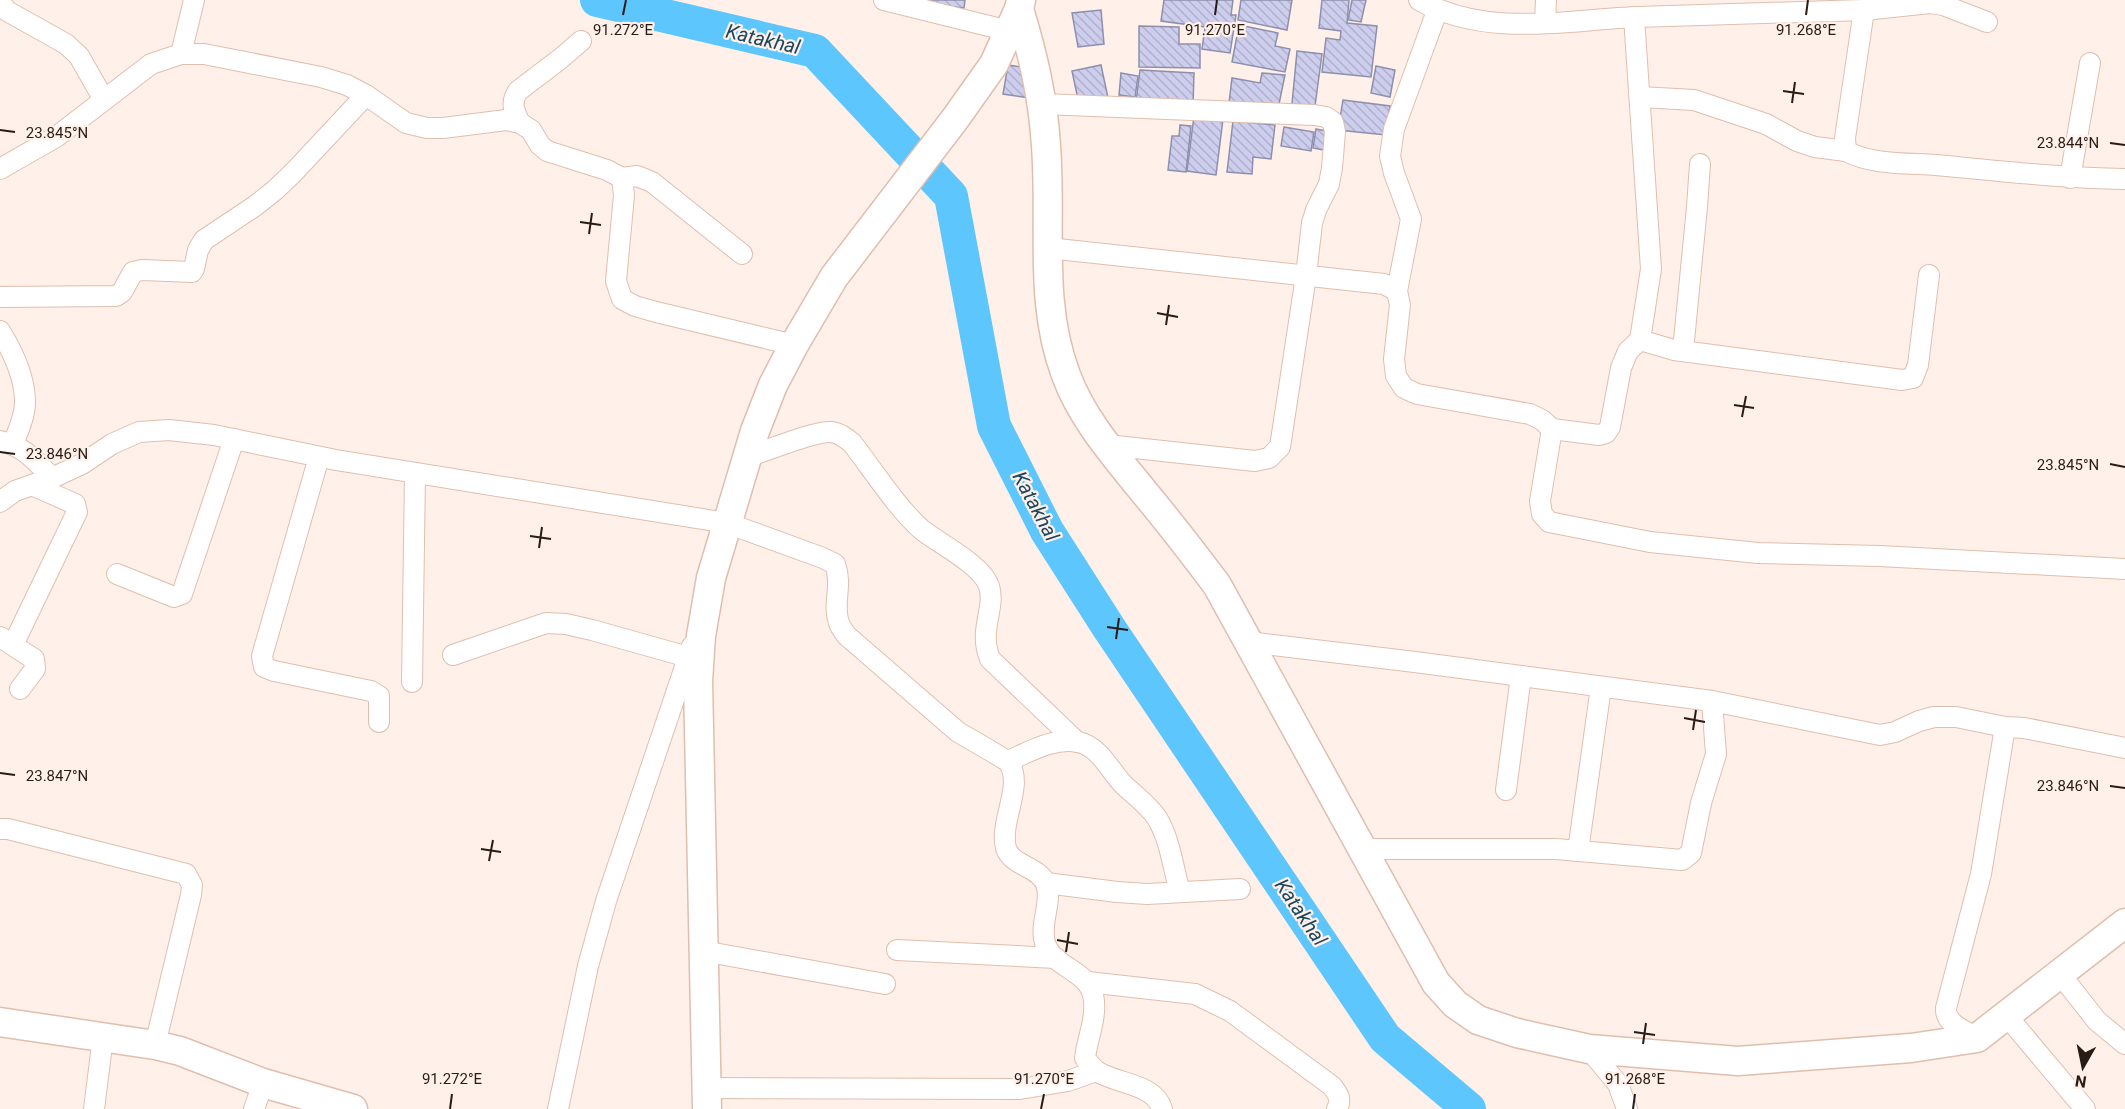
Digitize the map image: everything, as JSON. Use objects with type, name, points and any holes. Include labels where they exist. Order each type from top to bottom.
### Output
[{"type":"street","points":[[180,54],[194,0]]},
{"type":"street","points":[[884,0],[1016,13]]},
{"type":"street","points":[[1419,0],[1437,11],[1506,24],[1545,24],[1634,17],[1864,10],[1930,3],[1950,7],[1987,22]]},
{"type":"street","points":[[1545,24],[1546,0]]},
{"type":"street","points":[[0,3],[7,11],[66,44],[80,56],[104,100]]},
{"type":"street","points":[[1846,151],[1845,138],[1864,10]]},
{"type":"street","points":[[1437,11],[1394,129],[1390,156],[1411,219],[1397,291],[1400,305],[1394,359],[1396,376],[1404,388],[1417,393],[1530,414],[1542,420],[1552,429],[1599,435],[1606,433],[1610,427],[1621,368],[1628,351],[1640,340],[1651,268],[1634,17]]},
{"type":"street","points":[[1016,13],[1036,66],[1043,104],[1047,148],[1047,283],[1053,337],[1066,377],[1089,420],[1107,445],[1217,585],[1436,983],[1455,1005],[1478,1020],[1517,1033],[1589,1049],[1737,1061],[1911,1048],[1977,1038],[2125,923]]},
{"type":"street","points":[[1016,13],[994,63],[955,119],[834,277],[794,345],[773,385],[747,457],[711,578],[701,636],[698,681],[707,1098],[1020,1089],[1068,1081],[1096,1071]]},
{"type":"street","points":[[520,123],[513,104],[518,91],[581,41]]},
{"type":"street","points":[[2,164],[56,137],[151,64],[180,54],[204,54],[321,77],[347,85],[366,95],[406,123],[427,128],[506,120],[520,123],[531,130],[540,145],[547,151],[608,170],[622,178],[637,176],[652,182],[742,254]]},
{"type":"street","points":[[2070,178],[2090,63]]},
{"type":"street","points":[[0,297],[116,296],[122,292],[133,272],[142,270],[192,272],[198,250],[204,240],[274,191],[366,95]]},
{"type":"street","points":[[1640,97],[1694,100],[1766,124],[1797,141],[1815,147],[1846,151],[1857,157],[2070,178],[2125,179]]},
{"type":"street","points":[[1043,104],[1326,117],[1333,122],[1335,132],[1329,184],[1312,223],[1280,447],[1269,458],[1255,461],[1107,445]]},
{"type":"street","points":[[1683,351],[1700,164]]},
{"type":"street","points":[[622,178],[624,195],[616,281],[622,299],[635,306],[656,312],[794,345]]},
{"type":"street","points":[[1048,248],[1384,284],[1397,291]]},
{"type":"street","points":[[1640,340],[1683,351],[1902,380],[1913,378],[1918,365],[1929,275]]},
{"type":"street","points":[[0,331],[12,350],[21,378],[25,403],[23,416],[6,442],[29,453],[52,478]]},
{"type":"street","points":[[0,502],[15,490],[52,478],[82,464],[112,444],[139,432],[169,429],[234,439],[319,457],[727,523],[835,564],[840,576],[838,622],[846,635],[958,732],[975,744],[1008,761],[1014,776],[1004,838],[1006,851],[1017,861],[1035,871],[1046,883],[1047,898],[1043,929],[1045,945],[1056,958],[1088,982],[1094,996],[1094,1011],[1086,1058],[1096,1071],[1150,1092],[1160,1101],[1162,1109]]},
{"type":"street","points":[[1552,429],[1540,501],[1542,514],[1549,522],[1571,528],[1650,542],[1758,553],[1891,556],[2125,568]]},
{"type":"street","points":[[747,457],[817,434],[832,432],[844,436],[914,522],[985,578],[990,588],[990,602],[984,633],[985,646],[990,659],[1077,742]]},
{"type":"street","points":[[117,574],[174,597],[182,594],[234,439]]},
{"type":"street","points":[[319,457],[262,656],[264,667],[371,691],[379,696],[379,722]]},
{"type":"street","points":[[412,682],[416,473]]},
{"type":"street","points":[[20,689],[35,669],[34,659],[6,641],[77,512],[75,504],[66,498],[32,484]]},
{"type":"street","points":[[558,1109],[588,966],[606,901],[706,606]]},
{"type":"street","points":[[453,654],[546,623],[583,627],[688,657]]},
{"type":"street","points":[[1248,642],[1712,701],[1880,735],[1895,732],[1919,721],[1935,717],[1956,717],[2125,748]]},
{"type":"street","points":[[1506,790],[1521,676]]},
{"type":"street","points":[[1578,851],[1601,687]]},
{"type":"street","points":[[1364,849],[1465,848],[1578,851],[1682,860],[1691,854],[1701,803],[1716,754],[1712,701]]},
{"type":"street","points":[[1977,1038],[1949,1021],[1946,1008],[1981,874],[2006,727]]},
{"type":"street","points":[[1008,761],[1041,747],[1061,742],[1077,742],[1090,746],[1157,818],[1164,833],[1180,892]]},
{"type":"street","points":[[0,829],[8,829],[186,874],[192,885],[191,895],[155,1045]]},
{"type":"street","points":[[1046,883],[1117,892],[1240,889]]},
{"type":"street","points":[[897,950],[1056,958]]},
{"type":"street","points":[[703,951],[885,984]]},
{"type":"street","points":[[2060,974],[2097,1021],[2125,1044]]},
{"type":"street","points":[[1088,982],[1186,993],[1213,1002],[1230,1011],[1332,1086],[1339,1094],[1340,1102],[1337,1109]]},
{"type":"street","points":[[2006,1016],[2085,1109]]},
{"type":"street","points":[[0,1022],[155,1045],[180,1051],[259,1096],[353,1109]]},
{"type":"street","points":[[94,1109],[103,1037]]},
{"type":"street","points":[[1589,1049],[1618,1084],[1627,1109]]},
{"type":"building","points":[[908,0],[965,0],[964,8],[908,2]]},
{"type":"building","points":[[1164,0],[1233,0],[1231,15],[1236,15],[1230,53],[1202,49],[1205,27],[1161,21]]},
{"type":"building","points":[[1241,0],[1292,0],[1287,30],[1238,20]]},
{"type":"building","points":[[1322,0],[1349,0],[1347,23],[1377,26],[1371,77],[1322,72],[1326,38],[1340,40],[1341,31],[1319,28]]},
{"type":"building","points":[[1352,0],[1366,0],[1361,22],[1348,20]]},
{"type":"building","points":[[1101,10],[1104,44],[1078,47],[1072,13]]},
{"type":"building","points":[[1239,25],[1278,33],[1275,46],[1290,49],[1285,72],[1232,62]]},
{"type":"building","points":[[1139,26],[1179,27],[1179,44],[1200,44],[1200,68],[1139,67]]},
{"type":"building","points":[[1297,51],[1322,54],[1315,106],[1292,104]]},
{"type":"building","points":[[1008,65],[1033,69],[1029,98],[1003,94]]},
{"type":"building","points":[[1101,65],[1108,98],[1079,104],[1072,71]]},
{"type":"building","points":[[1376,66],[1395,70],[1390,97],[1371,93]]},
{"type":"building","points":[[1140,70],[1194,73],[1193,106],[1136,102]]},
{"type":"building","points":[[1121,73],[1138,76],[1135,97],[1119,95]]},
{"type":"building","points":[[1262,73],[1285,75],[1278,109],[1229,103],[1232,78],[1260,83]]},
{"type":"building","points":[[1343,100],[1390,106],[1386,135],[1338,130]]},
{"type":"building","points":[[1194,116],[1223,119],[1216,175],[1187,171]]},
{"type":"building","points":[[1233,121],[1275,125],[1271,159],[1253,157],[1252,174],[1227,172]]},
{"type":"building","points":[[1180,125],[1191,126],[1186,172],[1168,170],[1172,136],[1179,136]]},
{"type":"building","points":[[1284,127],[1314,132],[1311,151],[1281,146]]},
{"type":"building","points":[[1316,129],[1327,131],[1324,150],[1313,148]]},
{"type":"waterway","name":"Katakhal","points":[[597,0],[815,51],[951,196],[994,426],[1047,531],[1109,628],[1385,1038],[1469,1109]]}]
